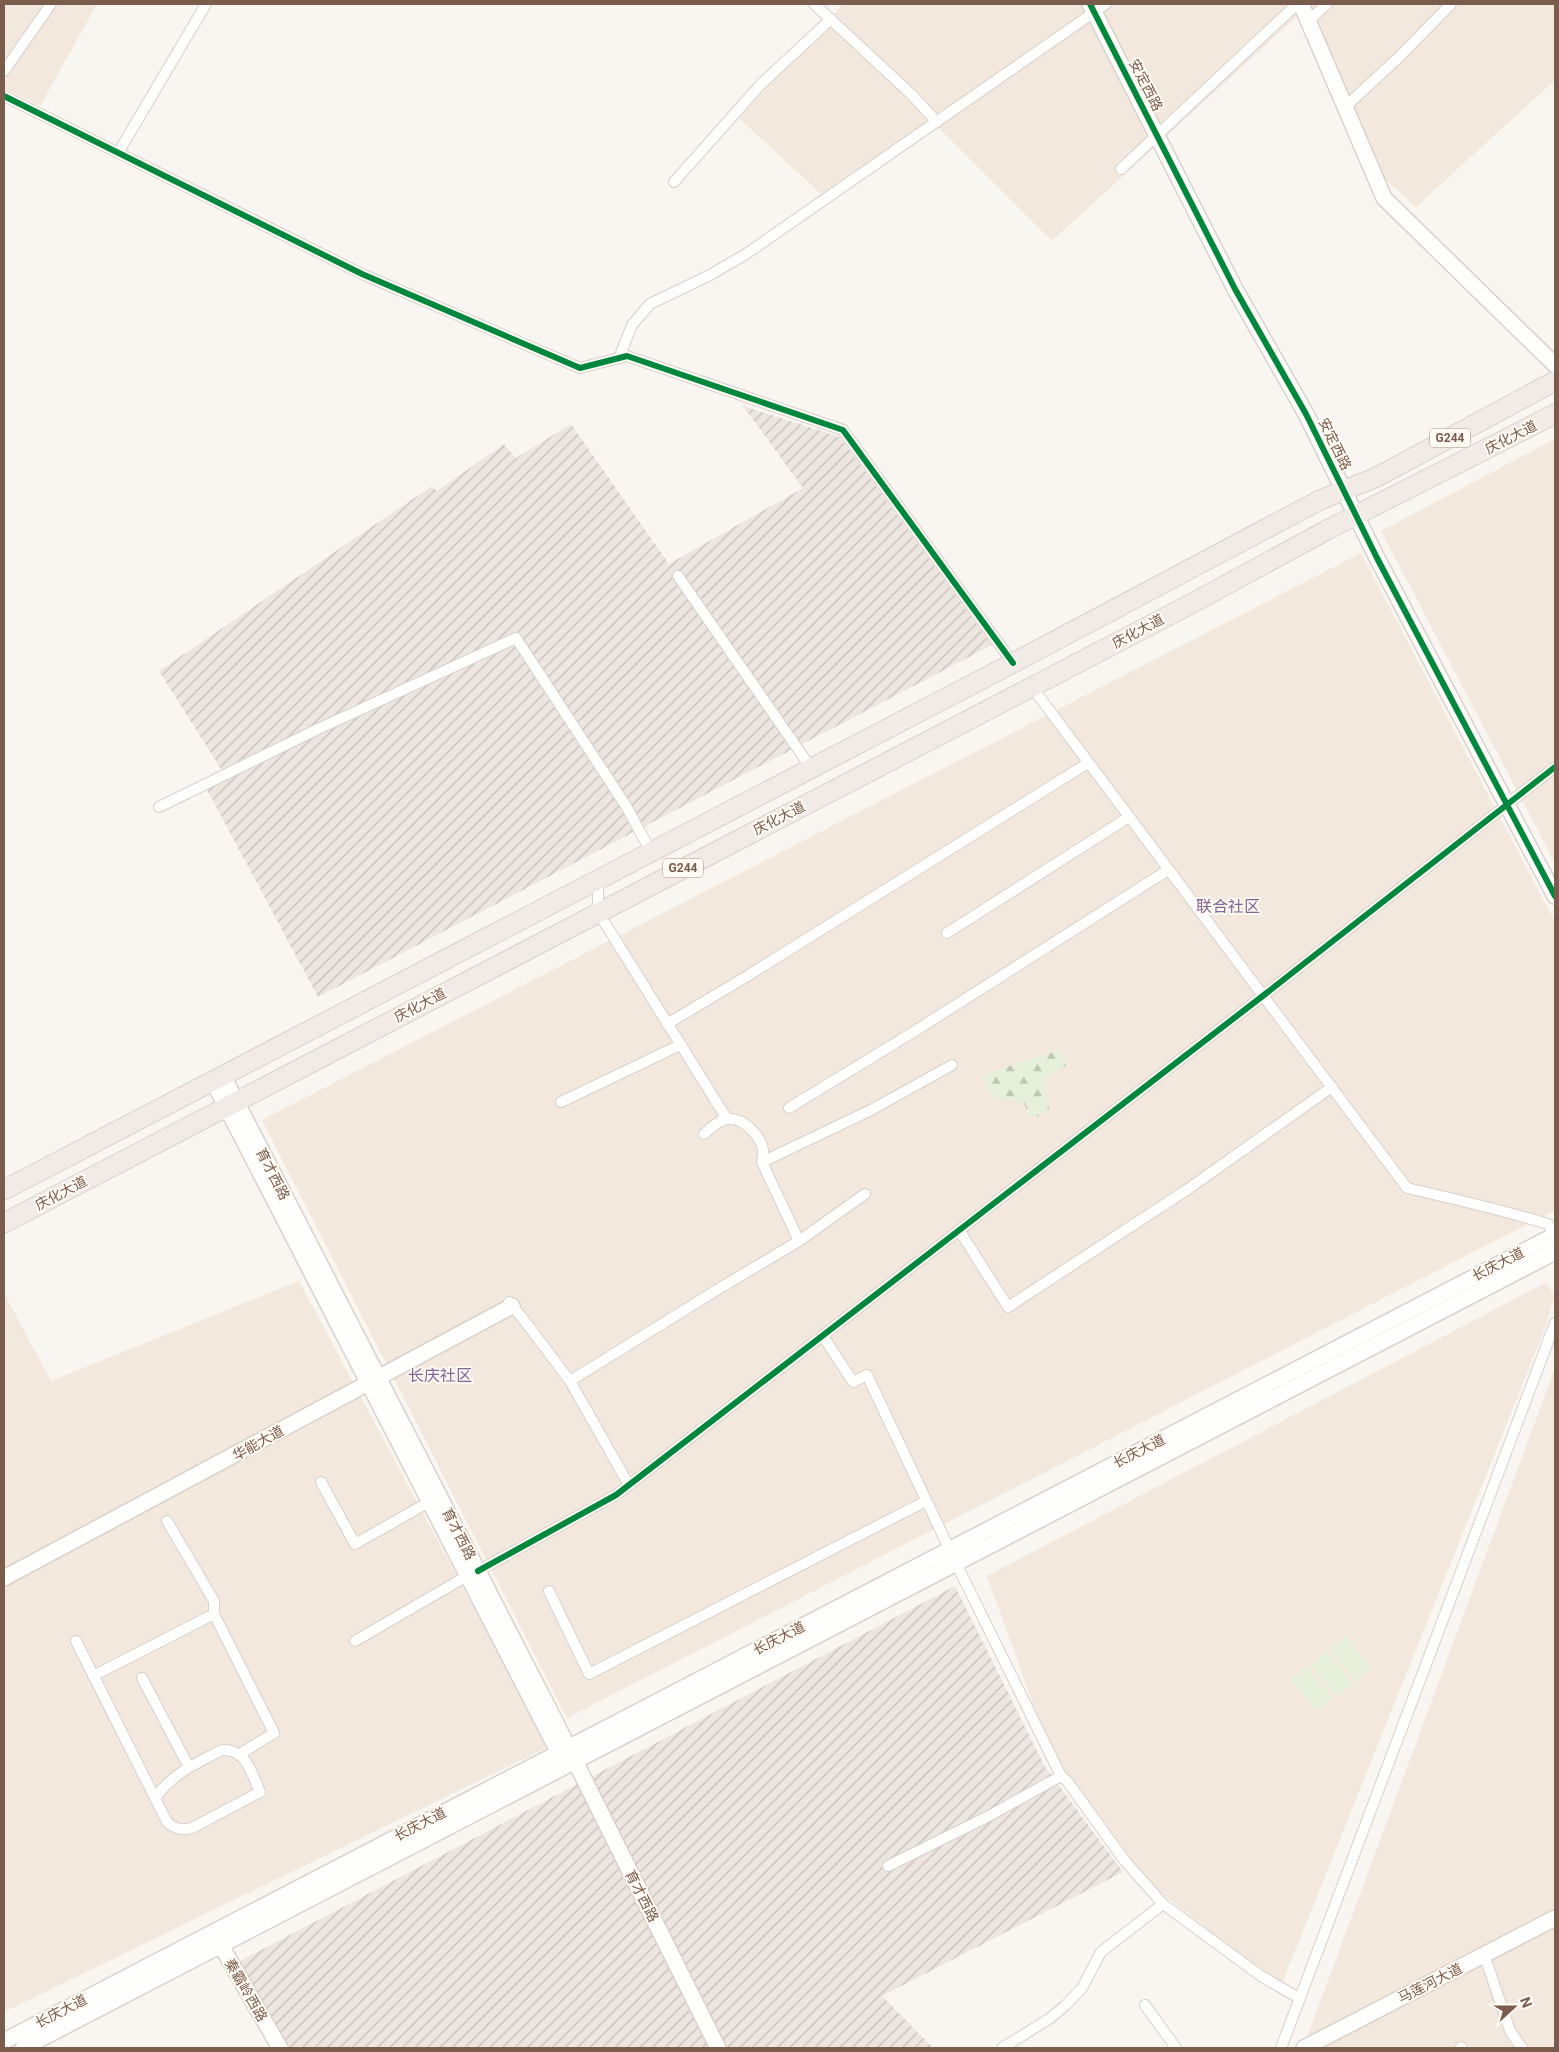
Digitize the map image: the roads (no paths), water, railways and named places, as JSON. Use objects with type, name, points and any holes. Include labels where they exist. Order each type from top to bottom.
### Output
[{"type":"highway","name":"庆化大道","points":[[4,1190],[1013,663],[1320,500],[1377,477],[1555,381]]},
{"type":"highway","name":"庆化大道","points":[[4,1223],[1032,687],[1359,514],[1555,414]]},
{"type":"main road","points":[[1301,4],[1384,198],[1555,365]]},
{"type":"main road","name":"安定西路","points":[[1098,7],[1235,289],[1347,489],[1510,802],[1555,896]]},
{"type":"main road","name":"安定西路","points":[[1510,802],[1555,880]]},
{"type":"main road","name":"育才西路","points":[[218,1079],[718,2048]]},
{"type":"main road","name":"长庆大道","points":[[4,2041],[1555,1235]]},
{"type":"main road","name":"长庆大道","points":[[23,2048],[1555,1252]]},
{"type":"main road","name":"华能大道","points":[[4,1578],[510,1304]]},
{"type":"main road","name":"育才西路","points":[[372,1378],[429,1502],[473,1574]]},
{"type":"main road","name":"华能大道","points":[[4,1571],[372,1378]]},
{"type":"main road","name":"育才西路","points":[[571,1764],[708,2048]]},
{"type":"main road","name":"马莲河大道","points":[[1304,2048],[1555,1918]]},
{"type":"main road","name":"马莲河大道","points":[[1322,2048],[1555,1928]]},
{"type":"main road","name":"秦霸岭西路","points":[[210,1933],[272,2048]]},
{"type":"main road","name":"秦霸岭西路","points":[[218,1947],[280,2048]]},
{"type":"street","points":[[4,71],[51,4]]},
{"type":"street","points":[[118,153],[206,4]]},
{"type":"street","points":[[814,4],[911,94],[937,122]]},
{"type":"street","points":[[1121,169],[1161,134],[1297,4]]},
{"type":"street","points":[[1308,21],[1327,4]]},
{"type":"street","points":[[1345,107],[1398,58],[1451,4]]},
{"type":"street","points":[[619,358],[632,325],[650,304],[710,275],[746,254],[937,122],[1098,7]]},
{"type":"street","points":[[674,182],[761,84],[831,19]]},
{"type":"street","points":[[4,96],[362,274],[580,368],[627,356],[843,430],[1013,663]]},
{"type":"street","points":[[678,576],[811,768]]},
{"type":"street","points":[[159,807],[318,729],[516,638],[626,806],[651,852]]},
{"type":"street","points":[[1032,687],[1407,1188],[1478,1204],[1548,1224],[1555,1235]]},
{"type":"street","points":[[666,1024],[744,978],[1088,763]]},
{"type":"street","points":[[355,1641],[616,1495],[1264,995],[1555,767]]},
{"type":"street","points":[[947,933],[1129,817]]},
{"type":"street","points":[[789,1108],[915,1032],[1168,870]]},
{"type":"street","points":[[598,880],[598,912],[666,1024],[728,1119]]},
{"type":"street","points":[[561,1102],[680,1045]]},
{"type":"street","points":[[762,1162],[871,1110],[952,1066]]},
{"type":"street","points":[[959,1230],[1008,1307],[1188,1189],[1332,1086]]},
{"type":"street","points":[[704,1134],[718,1122],[728,1119],[745,1124],[760,1140],[764,1151],[762,1162],[798,1241]]},
{"type":"street","points":[[570,1382],[798,1241],[865,1194]]},
{"type":"street","points":[[510,1304],[570,1382],[629,1485]]},
{"type":"street","points":[[1281,2048],[1555,1323]]},
{"type":"street","points":[[823,1336],[853,1382],[867,1374],[949,1550],[1061,1776],[1067,1781],[1125,1860],[1164,1904],[1261,1976],[1299,1998]]},
{"type":"street","points":[[321,1482],[355,1544],[429,1502]]},
{"type":"street","points":[[548,1591],[589,1674],[926,1501]]},
{"type":"street","points":[[167,1521],[214,1601],[214,1614],[274,1733],[240,1754]]},
{"type":"street","points":[[94,1676],[214,1614]]},
{"type":"street","points":[[76,1641],[167,1822],[172,1827],[185,1830],[192,1828],[260,1792],[240,1754],[222,1750],[189,1767],[165,1784],[155,1798]]},
{"type":"street","points":[[142,1678],[189,1767]]},
{"type":"street","points":[[888,1866],[987,1818],[1061,1776]]},
{"type":"street","points":[[1002,2048],[1049,2019],[1066,2005],[1082,1988],[1101,1952],[1164,1904]]},
{"type":"street","points":[[1487,1963],[1510,2031],[1522,2048]]},
{"type":"street","points":[[1145,2005],[1160,2030],[1176,2048]]},
{"type":"district","name":"联合社区","points":[[1228,906]]},
{"type":"district","name":"长庆社区","points":[[440,1375]]}]
